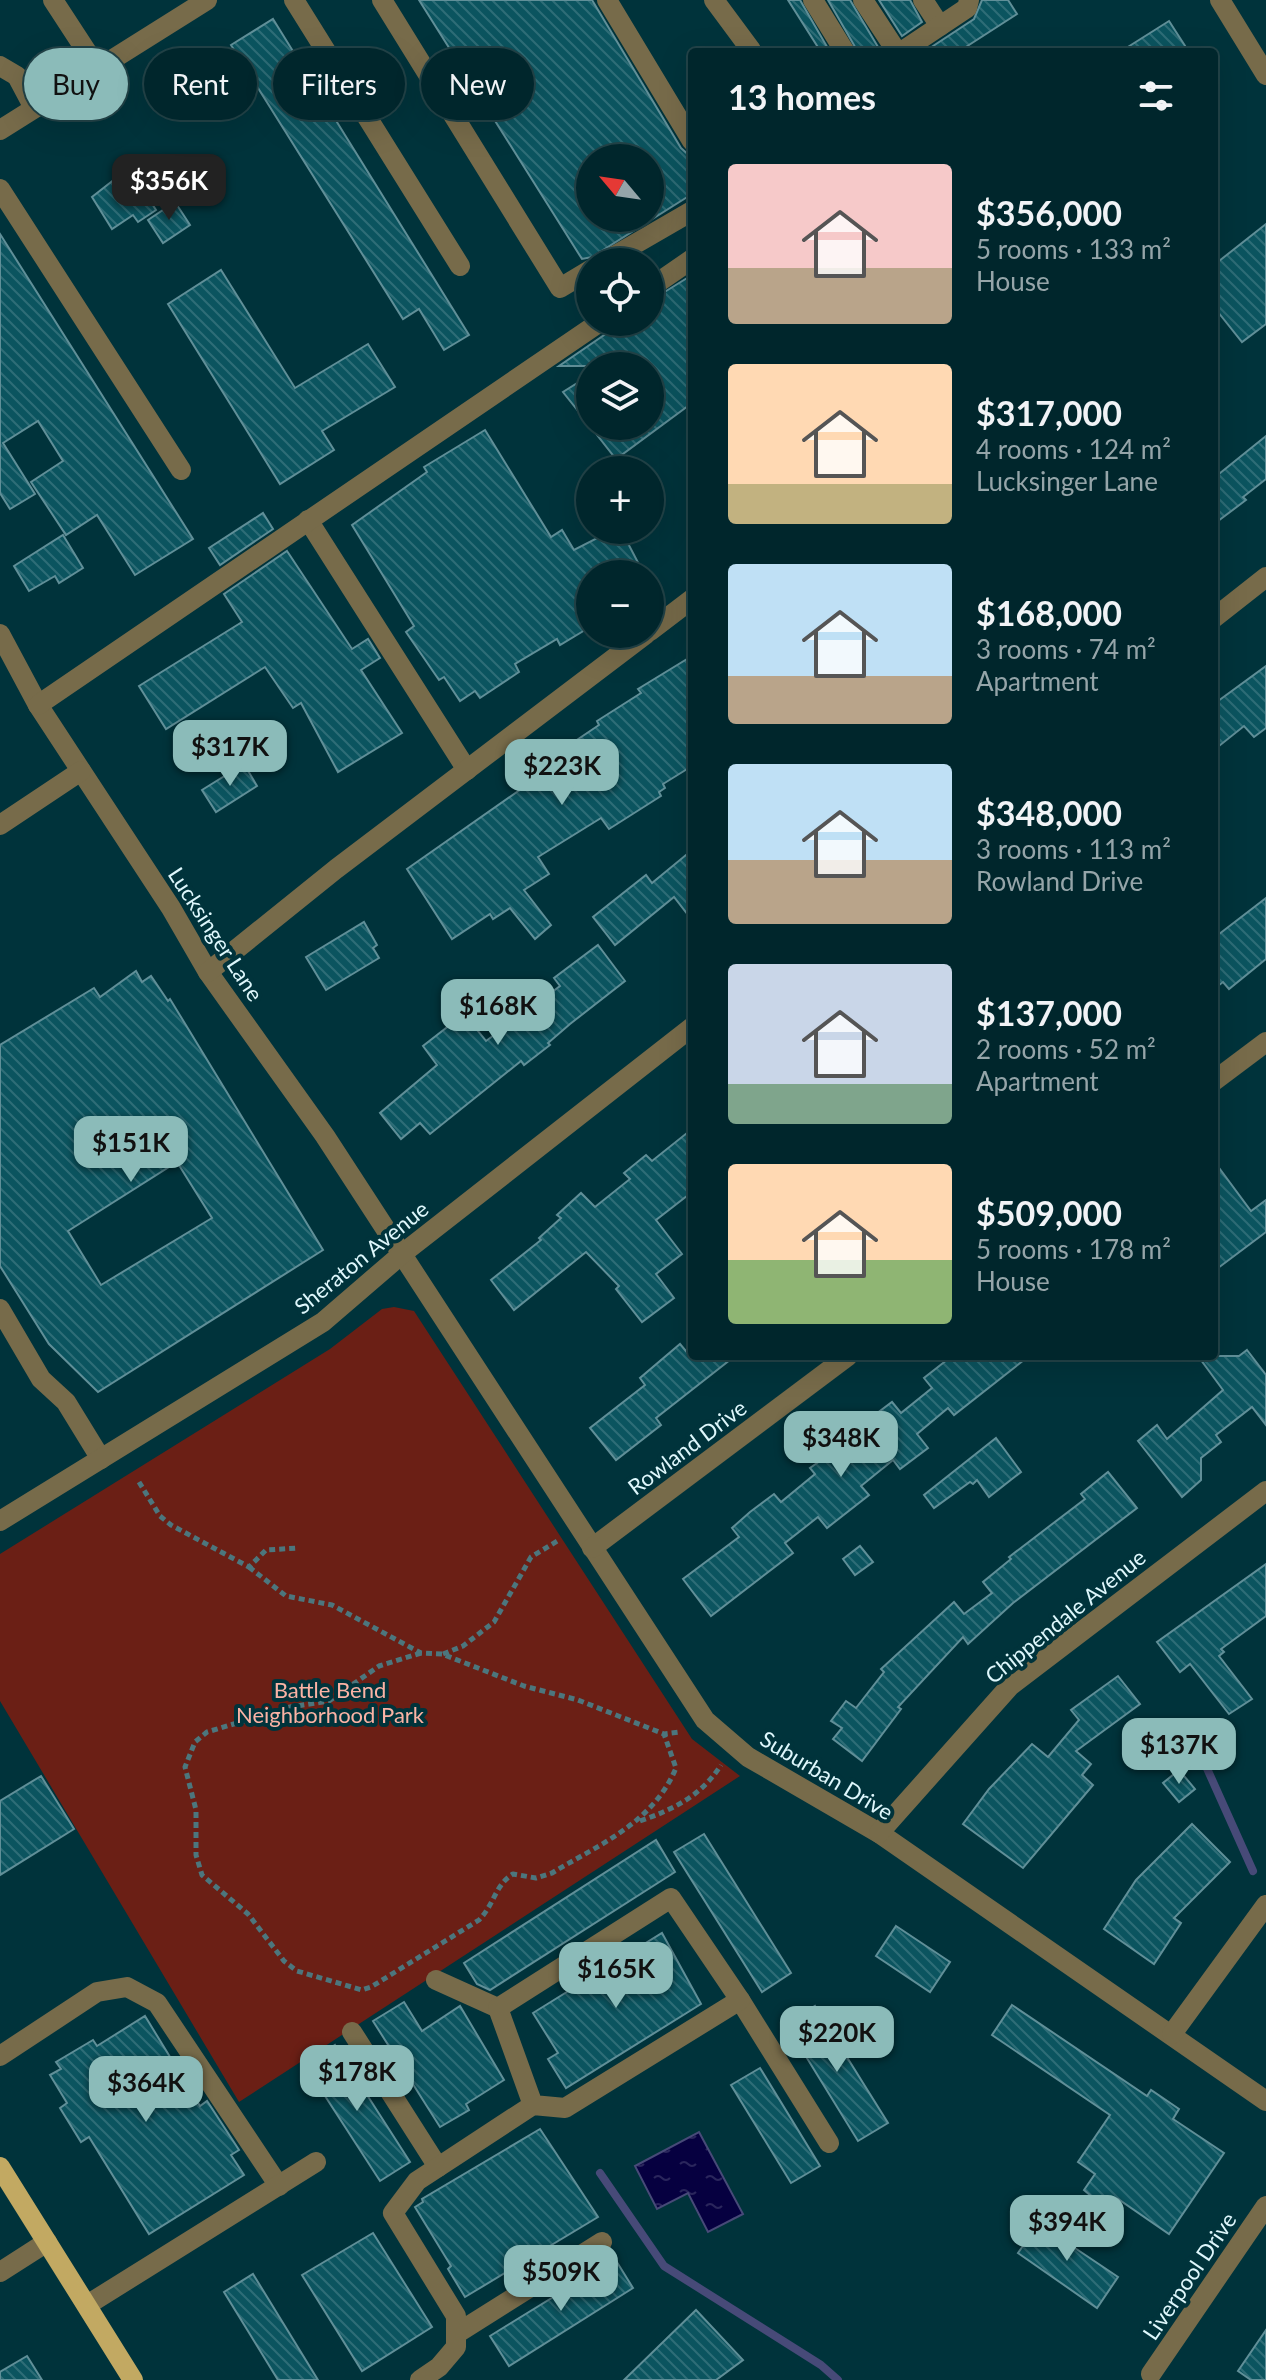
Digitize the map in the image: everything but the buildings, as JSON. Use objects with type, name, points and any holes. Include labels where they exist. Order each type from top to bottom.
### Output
[{"type":"main road","points":[[0,2167],[133,2380]]},
{"type":"street","points":[[53,0],[84,48]]},
{"type":"street","points":[[128,50],[207,0]]},
{"type":"street","points":[[294,0],[460,266]]},
{"type":"street","points":[[382,0],[560,288],[576,278]]},
{"type":"street","points":[[607,0],[688,134]]},
{"type":"street","points":[[714,0],[750,48]]},
{"type":"street","points":[[813,0],[843,48]]},
{"type":"street","points":[[863,0],[896,48]]},
{"type":"street","points":[[923,0],[940,26]]},
{"type":"street","points":[[905,48],[967,8],[969,0]]},
{"type":"street","points":[[1220,0],[1266,75]]},
{"type":"street","points":[[0,66],[17,76],[24,89]]},
{"type":"street","points":[[0,130],[24,114]]},
{"type":"street","points":[[0,189],[181,470]]},
{"type":"street","points":[[628,248],[688,213]]},
{"type":"street","points":[[664,278],[688,262]]},
{"type":"street","points":[[38,705],[579,336]]},
{"type":"street","points":[[308,520],[467,770]]},
{"type":"street","points":[[1218,615],[1266,577]]},
{"type":"street","points":[[664,620],[688,602]]},
{"type":"street","name":"Lucksinger Lane","points":[[0,634],[38,705],[171,908],[208,972],[325,1136],[402,1254]]},
{"type":"street","points":[[208,972],[627,648]]},
{"type":"street","points":[[0,825],[81,771]]},
{"type":"street","name":"Sheraton Avenue","points":[[0,1520],[323,1322],[402,1254],[688,1030]]},
{"type":"street","points":[[1218,1078],[1266,1042]]},
{"type":"street","name":"Suburban Drive","points":[[402,1254],[705,1720],[748,1757],[879,1833],[1266,2101]]},
{"type":"street","points":[[0,1309],[41,1379],[66,1402],[101,1459]]},
{"type":"street","name":"Rowland Drive","points":[[592,1548],[843,1360]]},
{"type":"street","name":"Chippendale Avenue","points":[[879,1833],[1010,1686],[1266,1491]]},
{"type":"street","points":[[498,2008],[671,1898],[740,2000],[829,2143]]},
{"type":"street","points":[[1172,2034],[1266,1905]]},
{"type":"street","points":[[436,1980],[498,2008],[533,2105]]},
{"type":"street","points":[[0,2056],[97,1992],[127,1987],[157,2003],[279,2186]]},
{"type":"street","points":[[420,2380],[439,2367],[456,2347],[456,2316],[393,2213],[417,2181],[533,2105],[565,2108],[740,2000]]},
{"type":"street","points":[[352,2032],[438,2167]]},
{"type":"street","points":[[87,2305],[316,2162]]},
{"type":"street","name":"Liverpool Drive","points":[[1151,2374],[1266,2206]]},
{"type":"street","points":[[0,2272],[47,2242]]},
{"type":"street","points":[[456,2334],[602,2242]]},
{"type":"path","points":[[139,1482],[160,1516],[171,1525],[249,1567],[286,1596],[332,1605],[421,1653]]},
{"type":"path","points":[[442,1654],[463,1646],[494,1622],[531,1557],[559,1540]]},
{"type":"path","points":[[249,1567],[266,1550],[299,1548]]},
{"type":"path","points":[[680,1732],[664,1734],[578,1700],[524,1686],[442,1654],[421,1653],[379,1666],[329,1701],[290,1707],[207,1732],[190,1751],[185,1767],[196,1810],[196,1855],[202,1875],[248,1914],[284,1961],[297,1971],[362,1990],[479,1920],[489,1911],[503,1880],[513,1874],[536,1878],[552,1873],[639,1821],[672,1810],[707,1787],[721,1765]]},
{"type":"path","points":[[639,1821],[661,1798],[676,1768],[664,1734]]},
{"type":"green space","name":"Battle Bend Neighborhood Park","points":[[394,1307],[414,1311],[692,1739],[740,1776],[239,2102],[0,1701],[0,1554],[330,1349],[382,1309]]},
{"type":"water","points":[[699,2132],[743,2214],[708,2232],[688,2193],[657,2209],[635,2166]]},
{"type":"waterway","points":[[1205,1764],[1253,1871]]},
{"type":"waterway","points":[[600,2173],[664,2266],[821,2365],[838,2380]]}]
